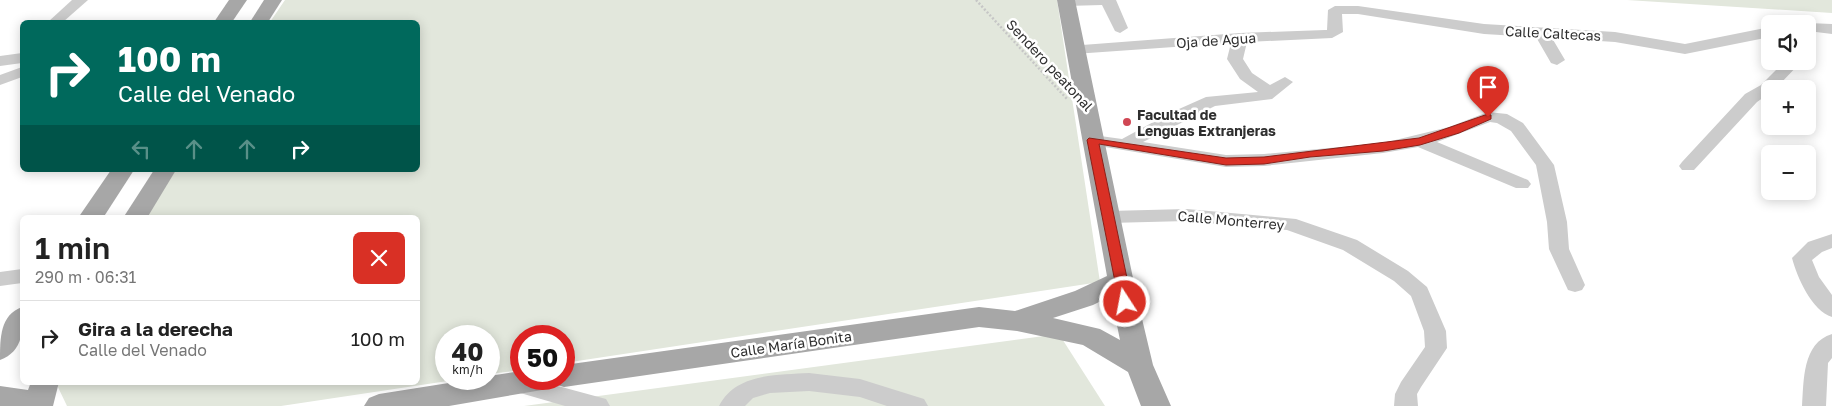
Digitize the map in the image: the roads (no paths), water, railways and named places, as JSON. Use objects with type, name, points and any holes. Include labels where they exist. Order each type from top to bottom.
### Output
[{"type":"main road","points":[[224,20],[238,0]]},
{"type":"main road","points":[[260,20],[273,0]]},
{"type":"main road","points":[[1066,1],[1074,49],[1139,365],[1156,406]]},
{"type":"main road","points":[[92,215],[122,172]]},
{"type":"main road","points":[[137,215],[164,172]]},
{"type":"main road","name":"Calle María Bonita","points":[[1018,320],[1084,298],[1121,280]]},
{"type":"main road","name":"Calle María Bonita","points":[[575,374],[979,317],[1018,320],[1090,336],[1139,365]]},
{"type":"main road","points":[[0,349],[20,320]]},
{"type":"main road","points":[[379,406],[510,384]]},
{"type":"main road","points":[[38,406],[44,385]]},
{"type":"main road","points":[[0,398],[19,399],[31,406]]},
{"type":"street","points":[[57,20],[81,0]]},
{"type":"street","points":[[1066,1],[1108,0],[1120,28]]},
{"type":"street","name":"Oja de Agua","points":[[1074,49],[1240,38],[1327,35],[1335,32],[1330,5]]},
{"type":"street","name":"Calle Caltecas","points":[[1330,5],[1484,29],[1615,37],[1685,49],[1761,33]]},
{"type":"street","points":[[1816,28],[1829,28]]},
{"type":"street","points":[[1542,33],[1558,60]]},
{"type":"street","points":[[1750,35],[1761,40]]},
{"type":"street","points":[[1240,38],[1235,59],[1246,76],[1270,93]]},
{"type":"street","points":[[0,61],[20,60]]},
{"type":"street","points":[[1,82],[20,61]]},
{"type":"street","points":[[1688,166],[1751,98],[1767,88],[1785,70]]},
{"type":"street","points":[[1124,145],[1176,117],[1212,101],[1250,99],[1266,96],[1285,82]]},
{"type":"street","points":[[1091,131],[1124,145],[1226,161],[1264,160],[1383,148],[1420,141],[1455,131],[1488,117],[1501,118],[1517,127],[1545,165],[1557,222],[1559,249],[1575,285]]},
{"type":"street","points":[[1420,141],[1522,184]]},
{"type":"street","name":"Calle Monterrey","points":[[1109,217],[1187,215],[1288,224],[1350,245],[1400,276],[1420,292],[1435,331],[1436,348],[1412,382],[1406,394],[1406,406]]},
{"type":"street","points":[[1832,241],[1815,247],[1802,258],[1805,273],[1823,290],[1832,309]]},
{"type":"street","points":[[0,279],[20,276]]},
{"type":"street","points":[[1814,406],[1817,361],[1832,342]]},
{"type":"street","points":[[732,406],[745,392],[770,384],[809,382],[860,388],[916,406]]},
{"type":"street","points":[[540,390],[598,406]]},
{"type":"place","name":"Facultad de Lenguas Extranjeras","points":[[1127,122]]}]
